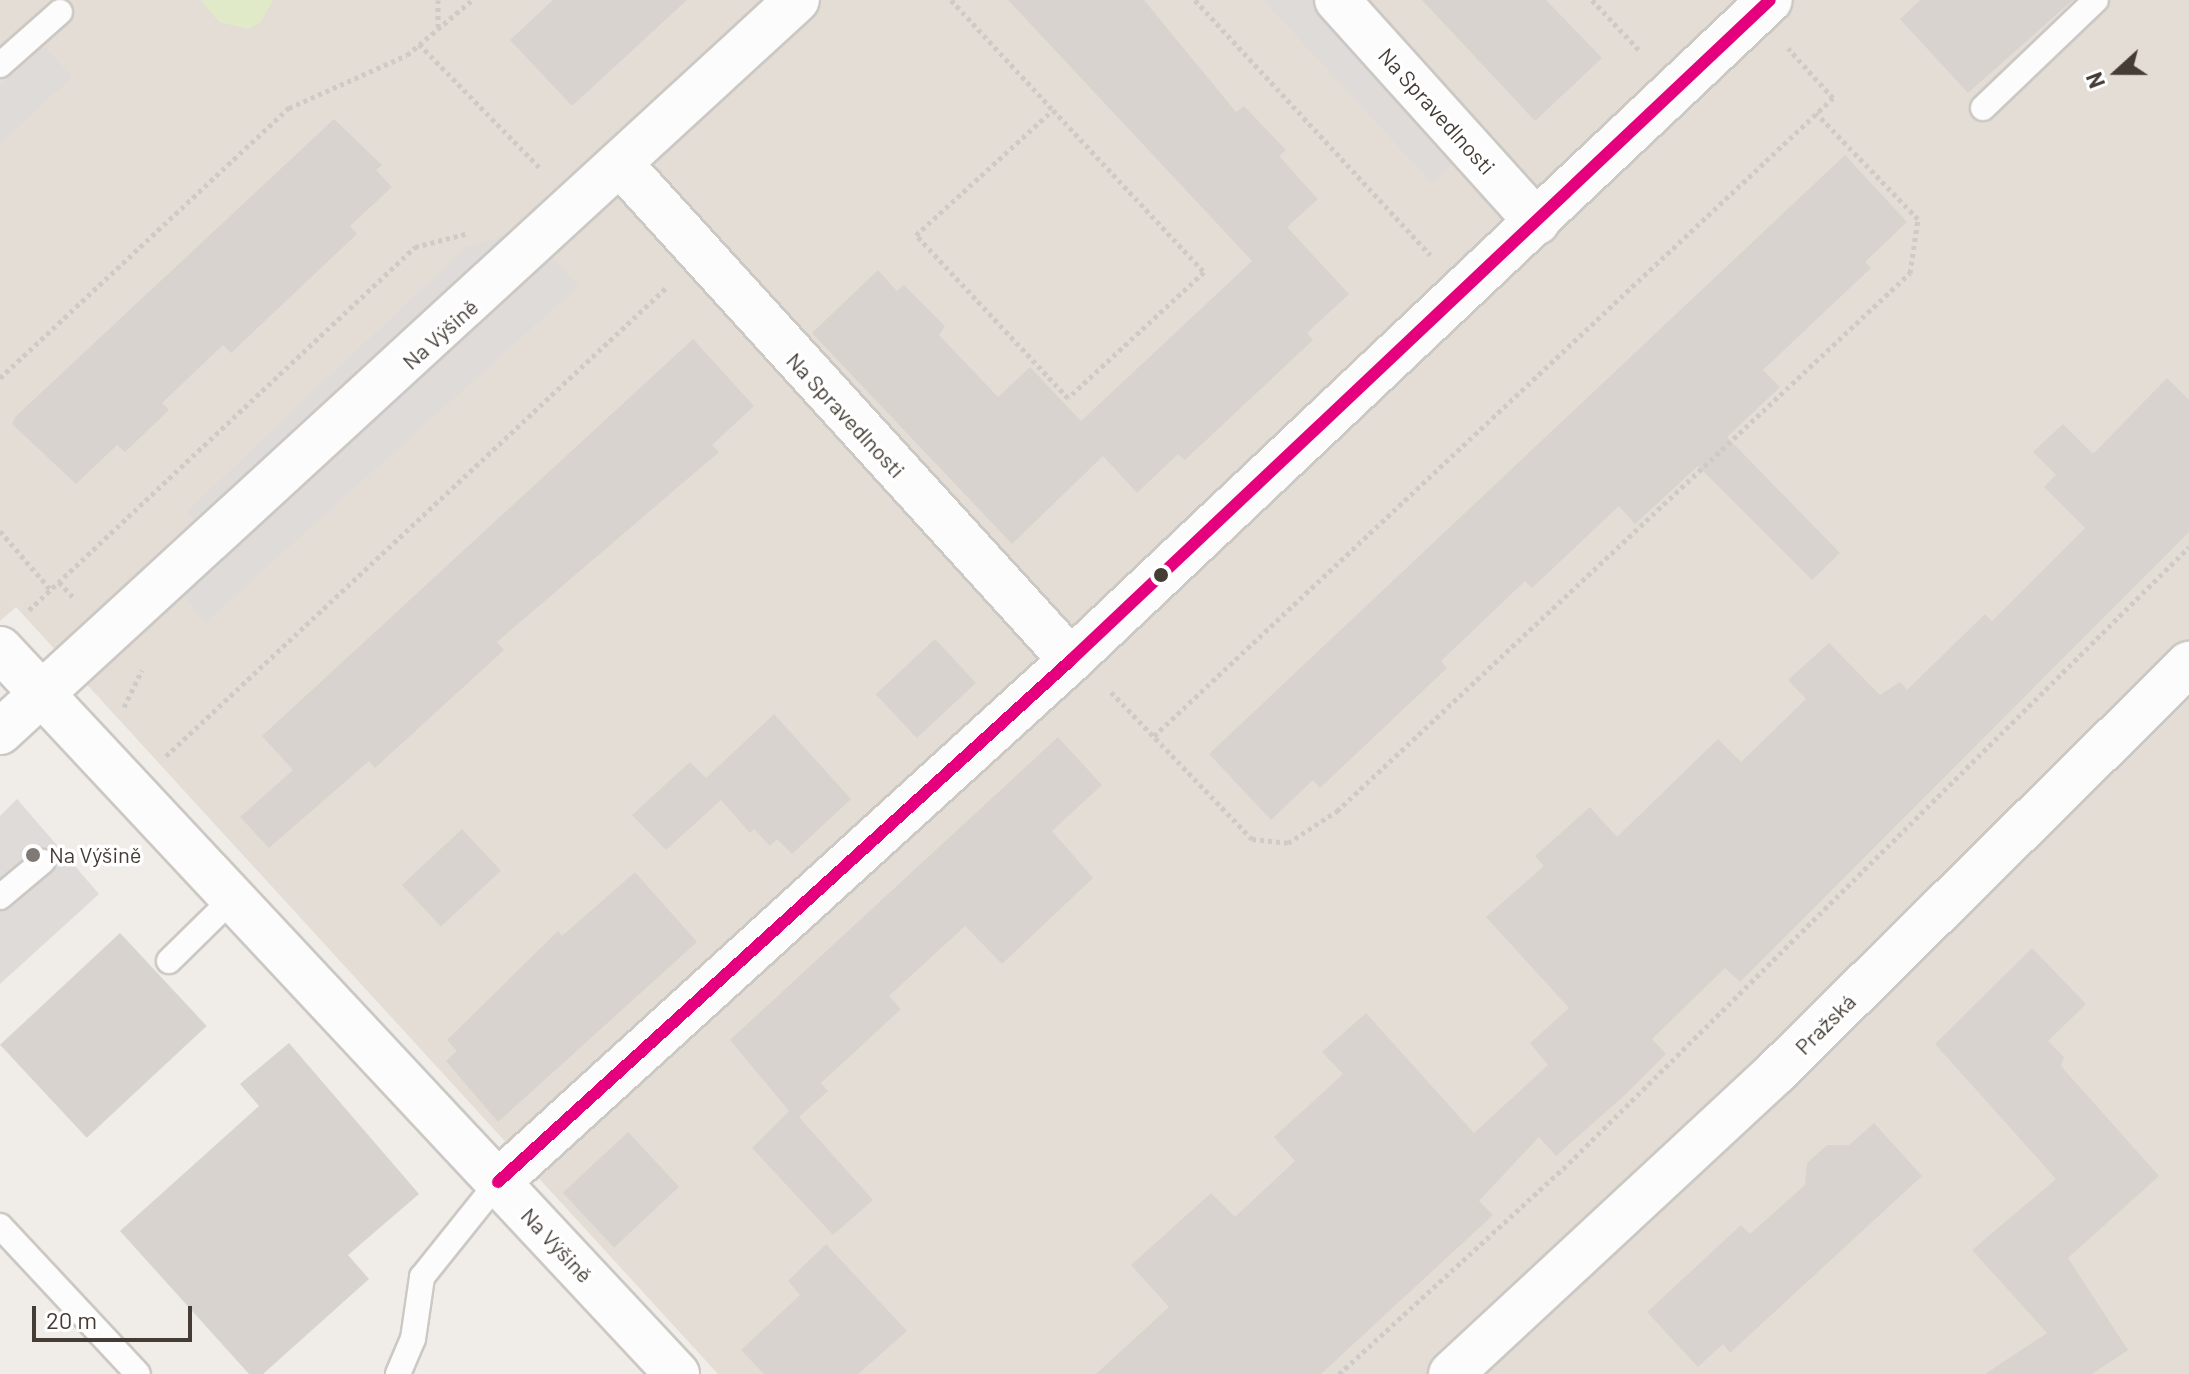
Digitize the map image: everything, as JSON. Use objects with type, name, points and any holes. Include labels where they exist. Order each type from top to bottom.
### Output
[{"type":"street","name":"Na Výšině","points":[[0,732],[623,167],[797,0]]},
{"type":"street","name":"Na Spravedlnosti","points":[[1337,0],[1537,222]]},
{"type":"street","points":[[498,1182],[1073,658],[1537,222],[1773,17]]},
{"type":"street","name":"Na Spravedlnosti","points":[[623,167],[700,256],[1073,658]]},
{"type":"street","name":"Na Výšině","points":[[10,634],[42,697],[677,1374]]},
{"type":"street","name":"Pražská","points":[[1451,1374],[1776,1072],[2189,664]]},
{"type":"lane","points":[[1983,108],[2096,0]]},
{"type":"lane","points":[[0,65],[60,12]]},
{"type":"lane","points":[[0,897],[42,862]]},
{"type":"lane","points":[[169,961],[233,898]]},
{"type":"lane","points":[[398,1374],[413,1339],[422,1277],[498,1182]]},
{"type":"lane","points":[[0,1226],[138,1374]]},
{"type":"path","points":[[438,0],[438,28]]},
{"type":"path","points":[[0,378],[289,108],[419,44],[472,0]]},
{"type":"path","points":[[951,0],[1204,272],[1068,398],[916,235],[1053,110]]},
{"type":"path","points":[[1195,0],[1464,290]]},
{"type":"path","points":[[1592,0],[1644,55]]},
{"type":"path","points":[[1154,737],[1833,98],[1773,17]]},
{"type":"path","points":[[419,44],[552,180]]},
{"type":"path","points":[[1633,65],[1655,44]]},
{"type":"path","points":[[1073,658],[1252,839],[1273,845],[1303,836],[1337,811],[1910,273],[1918,219],[1816,113]]},
{"type":"path","points":[[10,634],[51,590],[415,247],[481,229]]},
{"type":"path","points":[[155,750],[163,759],[700,256]]},
{"type":"path","points":[[0,531],[51,590]]},
{"type":"path","points":[[1339,1374],[1569,1163],[2189,547]]},
{"type":"path","points":[[129,724],[124,702],[145,673]]},
{"type":"shaded area","points":[[0,0],[2189,0],[2189,1374],[718,1374],[16,607],[0,621]]},
{"type":"shaded area","points":[[1263,0],[1318,0],[1461,156],[1432,183]]},
{"type":"shaded area","points":[[43,46],[72,77],[0,144],[0,86]]},
{"type":"shaded area","points":[[506,235],[514,244],[208,535],[186,512],[466,247]]},
{"type":"shaded area","points":[[552,256],[579,286],[206,622],[179,592]]},
{"type":"shaded area","name":"Na Výšině","points":[[17,799],[99,894],[0,984],[0,816]]},
{"type":"green space","points":[[201,0],[273,0],[261,22],[248,29],[219,22]]},
{"type":"building","points":[[553,0],[687,0],[572,106],[510,40]]},
{"type":"building","points":[[1008,0],[1144,0],[1236,112],[1244,106],[1286,150],[1279,156],[1318,199],[1287,227],[1349,294],[1307,333],[1313,340],[1185,460],[1178,454],[1137,493],[1103,456],[1012,544],[812,333],[878,270],[897,291],[904,285],[945,326],[939,335],[998,397],[1030,367],[1081,421],[1252,261]]},
{"type":"building","points":[[1422,0],[1546,0],[1602,58],[1535,121]]},
{"type":"building","points":[[1920,0],[2073,0],[1968,93],[1900,19]]},
{"type":"building","points":[[334,119],[382,165],[376,170],[392,187],[350,226],[357,234],[231,353],[223,345],[162,403],[169,410],[125,452],[117,445],[76,484],[12,424],[15,417]]},
{"type":"building","points":[[1845,155],[1907,222],[1865,262],[1871,268],[1763,370],[1780,387],[1727,437],[1840,553],[1812,580],[1698,466],[1635,524],[1619,506],[1532,588],[1525,581],[1441,661],[1447,668],[1320,788],[1313,780],[1271,820],[1209,754]]},
{"type":"building","points":[[693,339],[754,406],[712,445],[719,452],[497,642],[504,650],[375,768],[369,761],[269,848],[240,817],[293,770],[262,736]]},
{"type":"building","points":[[2167,378],[2189,400],[2189,532],[1740,982],[1725,968],[1652,1039],[1666,1054],[1626,1094],[1556,1156],[1539,1137],[1479,1201],[1493,1215],[1321,1374],[1096,1374],[1169,1307],[1131,1265],[1211,1193],[1235,1217],[1295,1161],[1274,1137],[1343,1074],[1322,1052],[1366,1013],[1474,1133],[1548,1065],[1530,1043],[1569,1008],[1486,917],[1544,866],[1535,856],[1590,807],[1617,837],[1718,739],[1741,762],[1806,699],[1788,680],[1829,643],[1880,695],[1900,682],[1907,690],[1985,614],[1992,621],[2085,528],[2044,487],[2056,475],[2033,452],[2063,424],[2093,454]]},
{"type":"building","points":[[935,639],[976,683],[917,738],[876,694]]},
{"type":"building","points":[[774,714],[851,799],[792,854],[777,839],[770,846],[754,829],[750,833],[721,800],[666,850],[632,815],[690,762],[706,778]]},
{"type":"building","points":[[1058,737],[1102,785],[1052,831],[1093,878],[1002,964],[965,926],[889,996],[901,1009],[821,1083],[828,1091],[799,1117],[873,1200],[833,1235],[752,1148],[789,1111],[730,1040]]},
{"type":"building","points":[[462,829],[501,871],[441,927],[402,885]]},
{"type":"building","points":[[635,872],[697,942],[498,1122],[446,1061],[457,1051],[447,1040],[558,931],[562,936]]},
{"type":"building","points":[[120,933],[207,1026],[87,1138],[0,1045]]},
{"type":"building","points":[[2032,948],[2086,1004],[2048,1041],[2064,1057],[2061,1066],[2159,1176],[2068,1258],[2128,1350],[2092,1374],[1985,1374],[2047,1333],[1972,1250],[2056,1179],[1935,1044]]},
{"type":"building","points":[[289,1043],[419,1194],[348,1255],[369,1279],[263,1374],[249,1374],[120,1231],[259,1106],[240,1084]]},
{"type":"building","points":[[1874,1123],[1922,1176],[1730,1353],[1723,1344],[1698,1367],[1647,1312],[1741,1225],[1750,1234],[1805,1185],[1807,1163],[1827,1145],[1849,1145]]},
{"type":"building","points":[[628,1132],[679,1187],[614,1248],[563,1193]]},
{"type":"building","points":[[826,1244],[907,1331],[858,1374],[764,1374],[741,1350],[800,1295],[788,1281]]},
{"type":"transit line","points":[[498,1182],[1071,660],[1770,0]]},
{"type":"place","name":"Na Výšině","points":[[33,855]]}]
